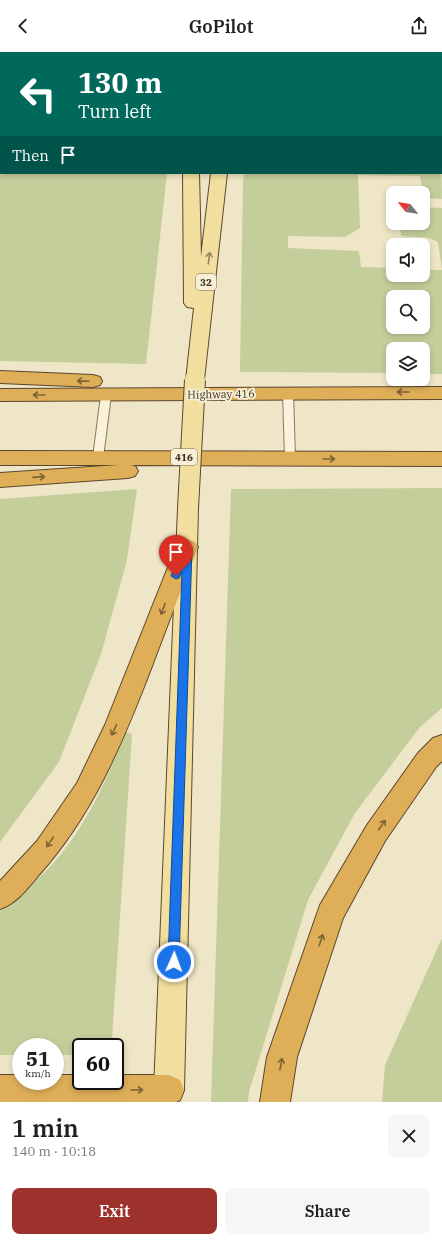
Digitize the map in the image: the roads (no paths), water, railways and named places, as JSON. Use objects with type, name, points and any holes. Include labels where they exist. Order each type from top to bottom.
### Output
[{"type":"highway","points":[[0,377],[143,383],[262,393]]},
{"type":"highway","name":"Highway 416","points":[[0,395],[442,392]]},
{"type":"highway","name":"416","points":[[0,458],[442,459]]},
{"type":"highway","points":[[0,480],[178,468],[270,458]]},
{"type":"highway","points":[[0,897],[9,890],[46,849],[86,790],[117,725],[187,547]]},
{"type":"highway","points":[[275,1102],[282,1057],[330,914],[376,833],[427,760],[442,745]]},
{"type":"highway","points":[[0,1090],[169,1096]]},
{"type":"main road","name":"32","points":[[188,177],[195,380]]},
{"type":"main road","name":"32","points":[[169,1096],[188,508],[195,380],[220,177]]},
{"type":"lane","points":[[288,392],[290,459]]},
{"type":"lane","points":[[98,458],[106,395]]}]
